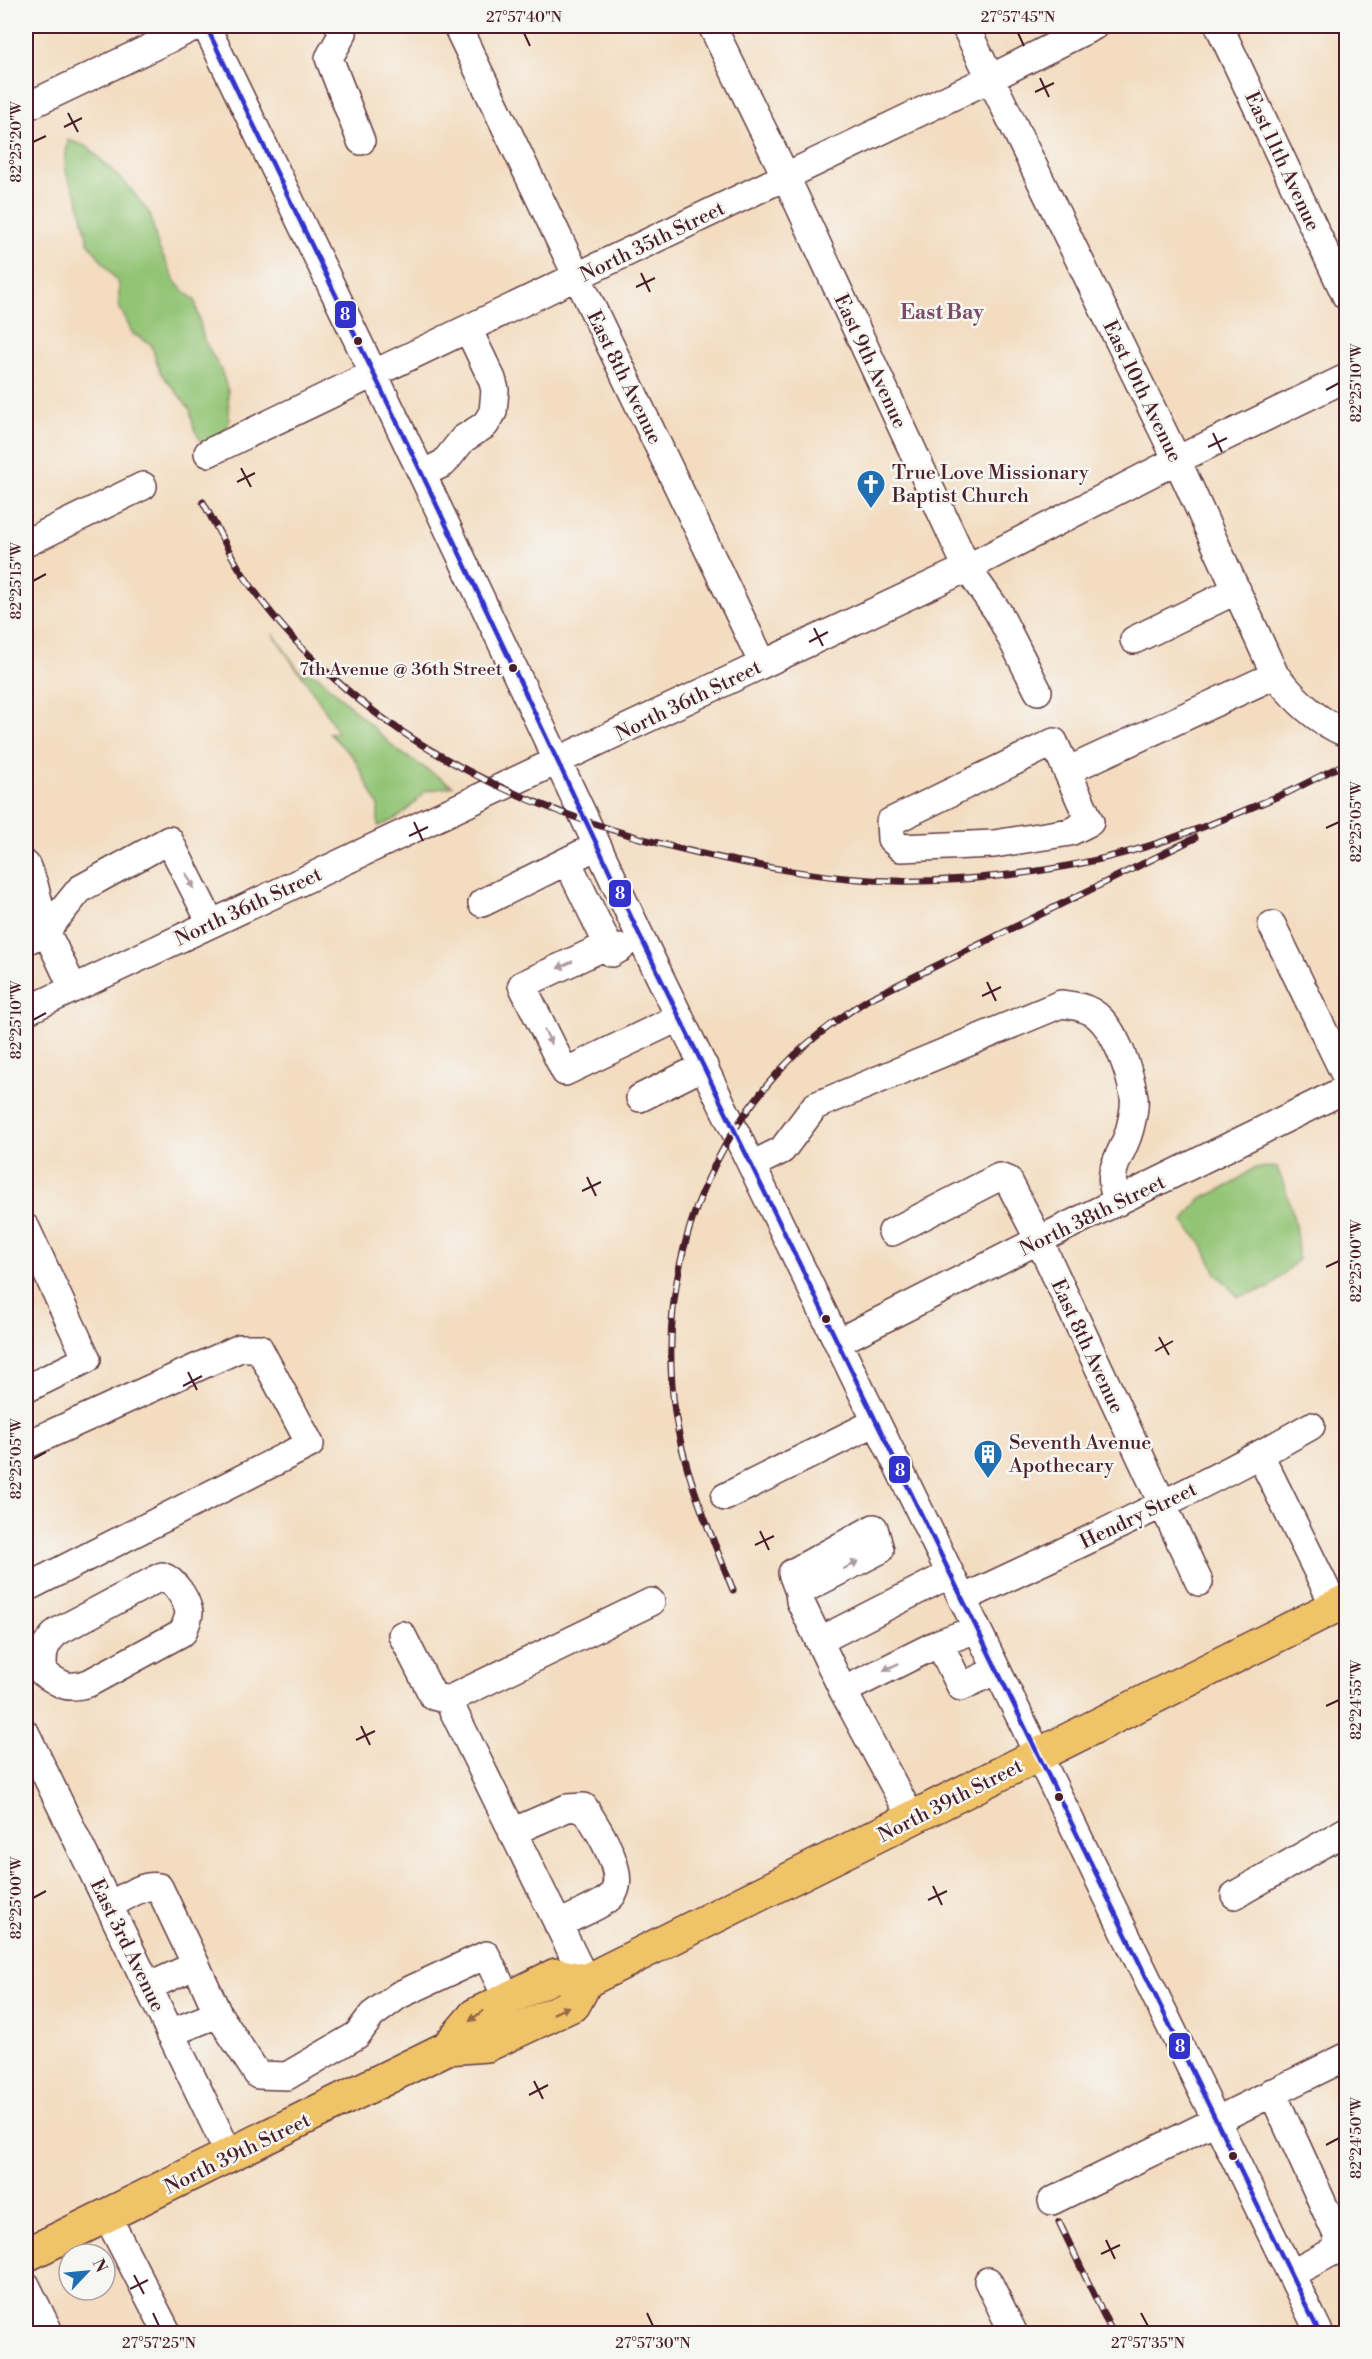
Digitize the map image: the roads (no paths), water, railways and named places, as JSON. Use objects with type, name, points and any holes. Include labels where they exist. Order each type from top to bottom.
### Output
[{"type":"main road","name":"North 39th Street","points":[[26,2255],[447,2048],[488,2045],[574,2004],[586,1981],[1341,1604]]},
{"type":"main road","name":"North 39th Street","points":[[447,2048],[475,2015],[507,1998],[556,1975],[586,1981]]},
{"type":"street","points":[[26,107],[196,26]]},
{"type":"street","points":[[206,26],[422,474],[641,938],[1320,2334]]},
{"type":"street","name":"East 8th Avenue","points":[[457,26],[763,664]]},
{"type":"street","name":"East 9th Avenue","points":[[712,26],[786,177],[967,568],[998,612],[1038,691]]},
{"type":"street","name":"East 10th Avenue","points":[[965,26],[1177,460],[1275,675],[1295,699],[1315,716],[1347,732]]},
{"type":"street","name":"North 35th Street","points":[[208,453],[786,177],[1094,26]]},
{"type":"street","name":"East 11th Avenue","points":[[1219,26],[1347,296]]},
{"type":"street","points":[[348,28],[329,58],[361,141]]},
{"type":"street","points":[[422,474],[444,463],[463,440],[485,425],[493,412],[495,390],[492,379],[468,329]]},
{"type":"street","name":"North 36th Street","points":[[26,1011],[967,568],[1177,460],[1347,378]]},
{"type":"street","points":[[26,543],[143,486]]},
{"type":"street","points":[[1134,640],[1237,590]]},
{"type":"street","points":[[1067,771],[1275,675]]},
{"type":"street","points":[[1054,742],[1067,771],[1090,822],[1070,832],[994,844],[926,848],[902,848],[891,839],[890,822],[1054,742]]},
{"type":"street","points":[[32,933],[80,889],[169,840],[211,923]]},
{"type":"street","points":[[482,903],[597,845]]},
{"type":"street","points":[[567,861],[612,953],[641,938]]},
{"type":"street","points":[[26,865],[34,884],[32,933]]},
{"type":"street","points":[[26,912],[32,933],[73,988]]},
{"type":"street","points":[[1272,925],[1347,1077]]},
{"type":"street","points":[[608,945],[522,985],[565,1072],[680,1017]]},
{"type":"street","points":[[752,1165],[782,1150],[815,1106],[1061,1004],[1078,1006],[1094,1013],[1107,1025],[1124,1057],[1135,1099],[1131,1127],[1111,1176],[1112,1188],[1118,1202]]},
{"type":"street","points":[[640,1098],[704,1066]]},
{"type":"street","name":"North 38th Street","points":[[838,1342],[1039,1240],[1347,1089]]},
{"type":"street","name":"East 8th Avenue","points":[[892,1232],[999,1177],[1008,1180],[1039,1240],[1199,1582]]},
{"type":"street","points":[[26,1228],[87,1359],[26,1389]]},
{"type":"street","points":[[26,1445],[240,1348],[259,1348],[310,1444],[26,1588]]},
{"type":"street","points":[[725,1497],[876,1422]]},
{"type":"street","name":"Hendry Street","points":[[962,1599],[1161,1505],[1260,1455],[1311,1426]]},
{"type":"street","points":[[1260,1455],[1341,1604]]},
{"type":"street","points":[[819,1641],[950,1574]]},
{"type":"street","points":[[162,1576],[171,1580],[183,1598],[189,1614],[183,1632],[89,1683],[74,1688],[34,1677],[47,1642],[57,1632],[147,1582],[162,1576]]},
{"type":"street","points":[[799,1592],[800,1601],[843,1691],[912,1819]]},
{"type":"street","points":[[402,1635],[433,1696],[447,1700],[651,1602]]},
{"type":"street","points":[[843,1691],[939,1643],[977,1629]]},
{"type":"street","points":[[939,1643],[961,1687],[997,1670]]},
{"type":"street","points":[[447,1700],[586,1981]]},
{"type":"street","name":"East 3rd Avenue","points":[[26,1734],[230,2156]]},
{"type":"street","points":[[512,1832],[567,1808],[584,1807],[608,1847],[617,1881],[610,1898],[558,1924]]},
{"type":"street","points":[[1235,1895],[1347,1832]]},
{"type":"street","points":[[109,1906],[143,1888],[159,1887],[218,2014],[258,2075],[287,2076],[357,2035],[372,2015],[399,1995],[486,1955],[507,1998]]},
{"type":"street","points":[[148,1987],[195,1965]]},
{"type":"street","points":[[170,2033],[218,2014]]},
{"type":"street","points":[[1052,2200],[1347,2057]]},
{"type":"street","points":[[1272,2092],[1338,2237],[1341,2252],[1291,2274]]},
{"type":"street","points":[[107,2216],[168,2334]]},
{"type":"street","points":[[988,2281],[1014,2334]]},
{"type":"street","points":[[26,2285],[50,2334]]},
{"type":"railway","points":[[203,502],[239,568],[275,617],[331,676],[388,722],[433,752],[529,800],[631,836],[735,861],[815,874],[896,881],[952,880],[1031,872],[1123,853],[1167,840],[1293,790]]},
{"type":"railway","points":[[1287,793],[1346,763]]},
{"type":"railway","points":[[733,1590],[691,1481],[675,1413],[671,1364],[673,1315],[680,1267],[692,1220],[710,1175],[733,1132],[762,1092],[795,1055],[867,1000],[1195,838]]},
{"type":"railway","points":[[1059,2222],[1113,2334]]},
{"type":"place","name":"True Love Missionary Baptist Church","points":[[871,510]]},
{"type":"place","name":"7th Avenue @ 36th Street","points":[[513,668]]},
{"type":"place","name":"Seventh Avenue Apothecary","points":[[988,1480]]},
{"type":"district","name":"East Bay","points":[[942,312]]}]
